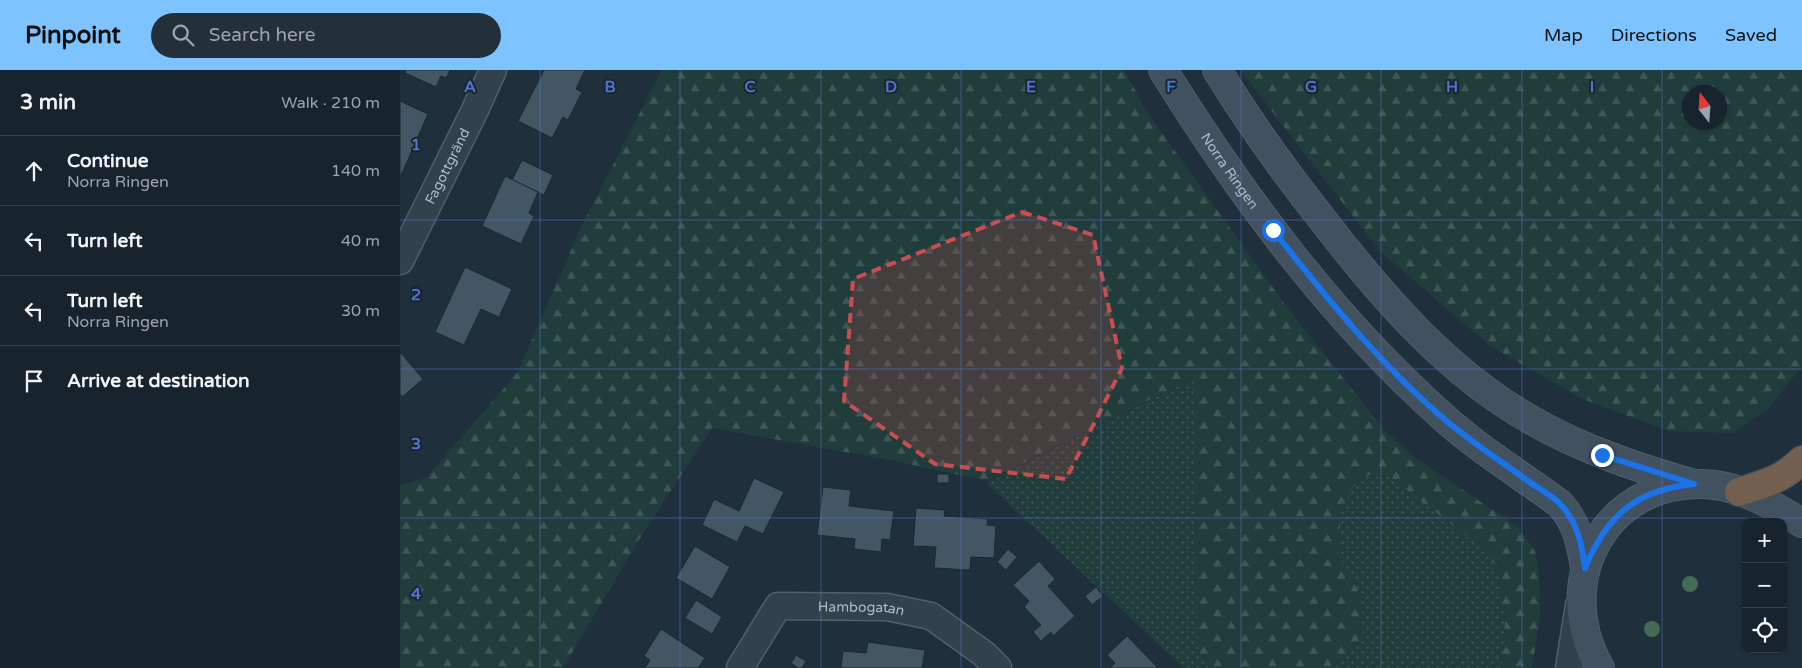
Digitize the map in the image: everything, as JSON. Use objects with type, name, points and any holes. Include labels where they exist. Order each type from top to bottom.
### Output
[{"type":"highway","points":[[1739,492],[1776,479],[1790,471],[1802,460]]},
{"type":"main road","name":"Norra Ringen","points":[[1162,70],[1199,129],[1238,184],[1316,284],[1360,334],[1442,417],[1564,508],[1575,526],[1581,541],[1585,568]]},
{"type":"main road","points":[[1217,70],[1260,136],[1339,241],[1407,320],[1462,371],[1500,400],[1564,438],[1617,460],[1694,484]]},
{"type":"main road","points":[[1600,668],[1585,635],[1580,599],[1582,582],[1585,568],[1594,546],[1604,531],[1624,510],[1658,490],[1694,484],[1716,485],[1761,500],[1802,523]]},
{"type":"street","name":"Fagottgränd","points":[[400,260],[493,70]]},
{"type":"street","points":[[1569,668],[1580,599]]},
{"type":"street","name":"Hambogatan","points":[[740,668],[778,606],[887,607],[931,616],[984,654],[998,668]]},
{"type":"highlighted area","points":[[1022,212],[1093,235],[1122,368],[1066,479],[935,464],[844,401],[853,279]]},
{"type":"green space","points":[[662,70],[1124,70],[1149,115],[1286,306],[1386,432],[1414,457],[1518,527],[1535,551],[1539,572],[1540,615],[1532,668],[1502,668],[1505,622],[1497,566],[1474,542],[1389,476],[1381,473],[1372,473],[1353,487],[1341,512],[1338,554],[1361,596],[1363,639],[1336,668],[1209,668],[1198,651],[1193,378],[987,481],[885,459],[712,428],[638,541],[563,668],[400,668],[400,485],[426,478],[518,372],[582,225]]},
{"type":"green space","points":[[1240,70],[1802,70],[1802,366],[1769,408],[1733,433],[1669,431],[1580,398],[1489,345],[1380,251]]},
{"type":"green space","points":[[1194,378],[1198,651],[1209,668],[1184,668],[986,483]]},
{"type":"green space","points":[[1372,473],[1381,473],[1389,476],[1474,541],[1497,566],[1505,622],[1502,668],[1336,668],[1363,639],[1361,596],[1338,554],[1341,512],[1353,487]]},
{"type":"building","points":[[406,70],[450,70],[446,78],[441,76],[436,87],[405,73]]},
{"type":"building","points":[[544,70],[585,70],[576,89],[582,92],[568,120],[563,117],[552,138],[518,121]]},
{"type":"building","points":[[400,101],[428,114],[400,178]]},
{"type":"building","points":[[522,160],[553,175],[544,195],[512,180]]},
{"type":"building","points":[[505,176],[538,192],[529,213],[534,216],[521,244],[482,226]]},
{"type":"building","points":[[465,267],[512,289],[499,317],[481,309],[464,345],[435,332]]},
{"type":"building","points":[[400,352],[423,379],[402,397],[400,394]]},
{"type":"building","points":[[937,474],[949,474],[949,483],[937,483]]},
{"type":"building","points":[[754,478],[784,492],[763,534],[745,526],[737,542],[702,525],[714,499],[739,511]]},
{"type":"building","points":[[823,487],[851,490],[849,506],[894,511],[890,540],[882,539],[881,552],[854,549],[855,539],[817,535]]},
{"type":"building","points":[[916,508],[945,510],[944,516],[988,519],[987,525],[996,526],[994,558],[971,557],[970,570],[934,568],[936,547],[913,546]]},
{"type":"building","points":[[695,546],[730,567],[712,599],[676,578]]},
{"type":"building","points":[[1008,549],[1017,557],[1006,570],[997,562]]},
{"type":"building","points":[[1039,561],[1055,579],[1048,586],[1075,616],[1053,636],[1051,632],[1041,641],[1033,632],[1041,625],[1024,607],[1029,601],[1013,585]]},
{"type":"building","points":[[1096,587],[1103,596],[1092,605],[1085,596]]},
{"type":"building","points":[[696,600],[722,617],[712,634],[685,618]]},
{"type":"building","points":[[661,629],[705,658],[698,668],[645,668],[650,660],[644,656]]},
{"type":"building","points":[[1127,636],[1158,668],[1110,668],[1115,663],[1107,655]]},
{"type":"building","points":[[868,642],[925,650],[922,668],[841,668],[843,651],[866,653]]},
{"type":"building","points":[[796,655],[806,661],[802,668],[798,668],[791,663]]},
{"type":"route","points":[[1273,230],[1316,284],[1360,334],[1442,417],[1560,504],[1575,526],[1581,541],[1585,568],[1594,546],[1604,531],[1614,518],[1624,510],[1658,490],[1694,484],[1602,455]]}]
